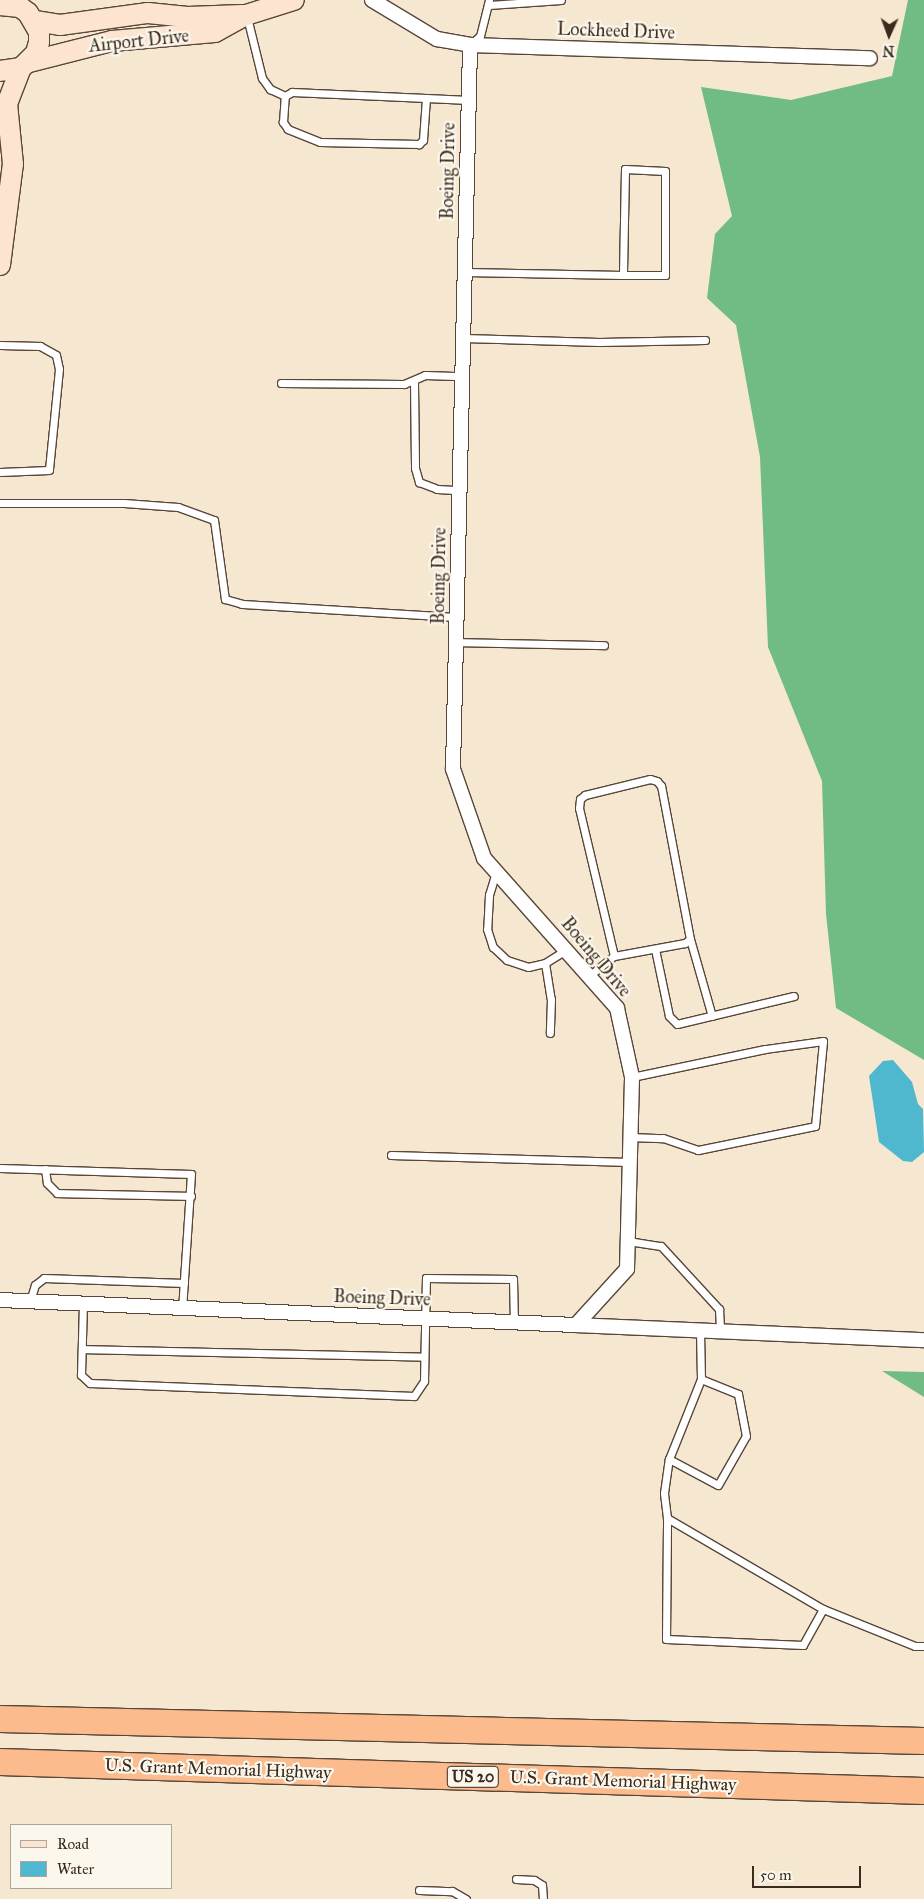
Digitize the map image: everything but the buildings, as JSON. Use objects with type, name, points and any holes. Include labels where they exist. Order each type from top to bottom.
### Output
[{"type":"highway","points":[[12,1719],[924,1741]]},
{"type":"highway","name":"U.S. Grant Memorial Highway","points":[[11,1762],[924,1791]]},
{"type":"street","name":"Airport Drive","points":[[0,71],[112,41],[215,32],[246,15],[294,0]]},
{"type":"street","name":"Lockheed Drive","points":[[372,0],[437,39],[470,45],[870,58]]},
{"type":"street","points":[[0,5],[20,7],[35,21],[39,42],[25,65],[7,104],[13,164],[0,265]]},
{"type":"street","name":"Airport Drive","points":[[35,21],[60,25],[148,14],[188,17],[246,15]]},
{"type":"street","name":"Boeing Drive","points":[[0,1300],[576,1324],[627,1269],[628,1162],[632,1077],[617,1008],[484,858],[453,769],[470,45]]},
{"type":"street","points":[[576,1324],[924,1340]]},
{"type":"lane","points":[[470,45],[480,36],[489,3],[562,0]]},
{"type":"lane","points":[[246,15],[262,78],[270,88],[285,96]]},
{"type":"lane","points":[[285,96],[292,92],[469,100]]},
{"type":"lane","points":[[285,96],[283,122],[288,129],[320,142],[419,144],[423,140],[426,98]]},
{"type":"lane","points":[[464,272],[623,275],[665,275],[665,171],[625,169],[623,275]]},
{"type":"lane","points":[[463,338],[599,342],[705,340]]},
{"type":"lane","points":[[0,345],[40,346],[56,355],[59,369],[49,470],[0,472]]},
{"type":"lane","points":[[281,383],[414,382],[425,375],[462,376]]},
{"type":"lane","points":[[414,382],[414,468],[420,482],[437,489],[459,490]]},
{"type":"lane","points":[[0,502],[124,503],[178,507],[214,520],[225,599],[242,604],[456,617]]},
{"type":"lane","points":[[456,642],[604,645]]},
{"type":"lane","points":[[614,956],[579,808],[580,799],[585,794],[650,779],[661,786],[690,939],[712,1016]]},
{"type":"lane","points":[[496,872],[488,894],[487,929],[493,947],[507,960],[528,967],[545,964],[566,950]]},
{"type":"lane","points":[[589,976],[614,956],[686,943],[690,939]]},
{"type":"lane","points":[[655,949],[672,1020],[678,1024],[794,996]]},
{"type":"lane","points":[[545,964],[551,999],[550,1032]]},
{"type":"lane","points":[[629,1136],[663,1138],[698,1150],[815,1126],[823,1041],[765,1050],[632,1077]]},
{"type":"lane","points":[[391,1155],[628,1162]]},
{"type":"lane","points":[[0,1168],[191,1170],[191,1196],[182,1308]]},
{"type":"lane","points":[[45,1169],[47,1183],[57,1193],[191,1196]]},
{"type":"lane","points":[[628,1241],[661,1246],[719,1309],[720,1330]]},
{"type":"lane","points":[[30,1301],[36,1285],[44,1278],[184,1283]]},
{"type":"lane","points":[[83,1304],[81,1376],[90,1383],[414,1396],[424,1381],[426,1278],[513,1279],[514,1322]]},
{"type":"lane","points":[[700,1330],[701,1379],[669,1459],[664,1493],[667,1518],[666,1639],[803,1645],[822,1609]]},
{"type":"lane","points":[[82,1349],[424,1357]]},
{"type":"lane","points":[[669,1459],[718,1485],[746,1436],[738,1394],[701,1379]]},
{"type":"lane","points":[[667,1518],[822,1609],[914,1646],[924,1646]]},
{"type":"lane","points":[[516,1879],[534,1880],[542,1885],[543,1899]]},
{"type":"lane","points":[[419,1890],[452,1891],[466,1899]]},
{"type":"green space","points":[[908,0],[924,0],[924,1060],[836,1008],[826,914],[822,781],[768,647],[760,457],[736,325],[707,298],[715,234],[732,216],[701,87],[791,100],[892,76]]},
{"type":"green space","points":[[882,1371],[924,1372],[924,1397]]},
{"type":"water","points":[[893,1060],[912,1082],[918,1104],[923,1109],[924,1152],[912,1162],[903,1161],[879,1142],[869,1076],[883,1061]]}]
